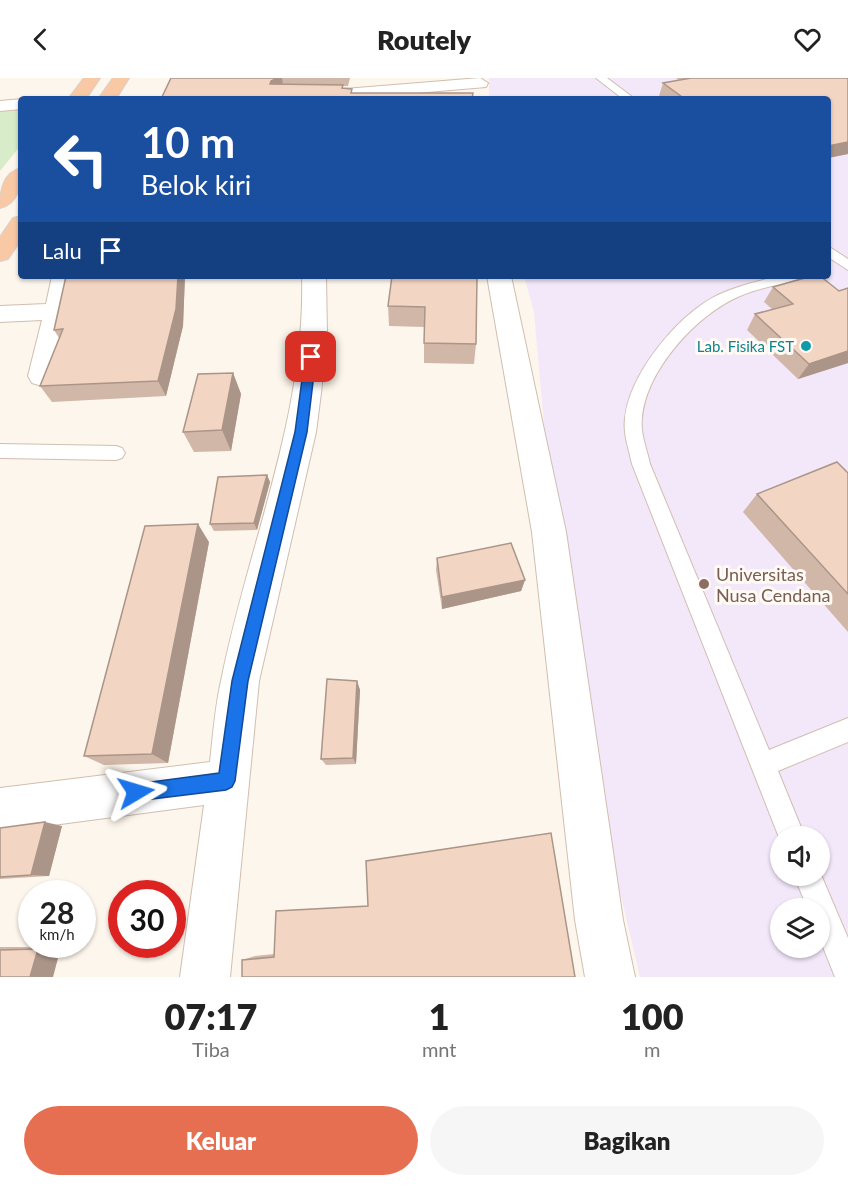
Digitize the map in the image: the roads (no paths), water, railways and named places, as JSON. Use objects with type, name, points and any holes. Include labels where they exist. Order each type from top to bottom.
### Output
[{"type":"highway","points":[[79,96],[92,78]]},
{"type":"highway","points":[[109,96],[121,78]]},
{"type":"highway","points":[[0,202],[18,178]]},
{"type":"street","points":[[323,96],[480,87]]},
{"type":"street","points":[[0,106],[18,104]]},
{"type":"street","points":[[42,376],[63,279]]},
{"type":"street","points":[[205,977],[226,781],[240,681],[305,411],[317,323],[314,279]]},
{"type":"street","points":[[500,279],[549,532],[599,920],[610,977]]},
{"type":"street","points":[[0,314],[55,311]]},
{"type":"street","points":[[0,810],[226,781]]},
{"type":"lane","points":[[601,78],[626,96]]},
{"type":"lane","points":[[831,252],[846,262]]},
{"type":"lane","points":[[831,265],[846,262]]},
{"type":"lane","points":[[783,279],[734,293],[704,311],[678,335],[658,361],[633,415],[641,464],[787,826]]},
{"type":"lane","points":[[0,451],[116,453]]},
{"type":"lane","points":[[762,765],[848,730]]},
{"type":"lane","points":[[812,886],[848,973]]},
{"type":"place","name":"Lab. Fisika FST","points":[[806,346]]},
{"type":"place","name":"Universitas Nusa Cendana","points":[[704,584]]}]
